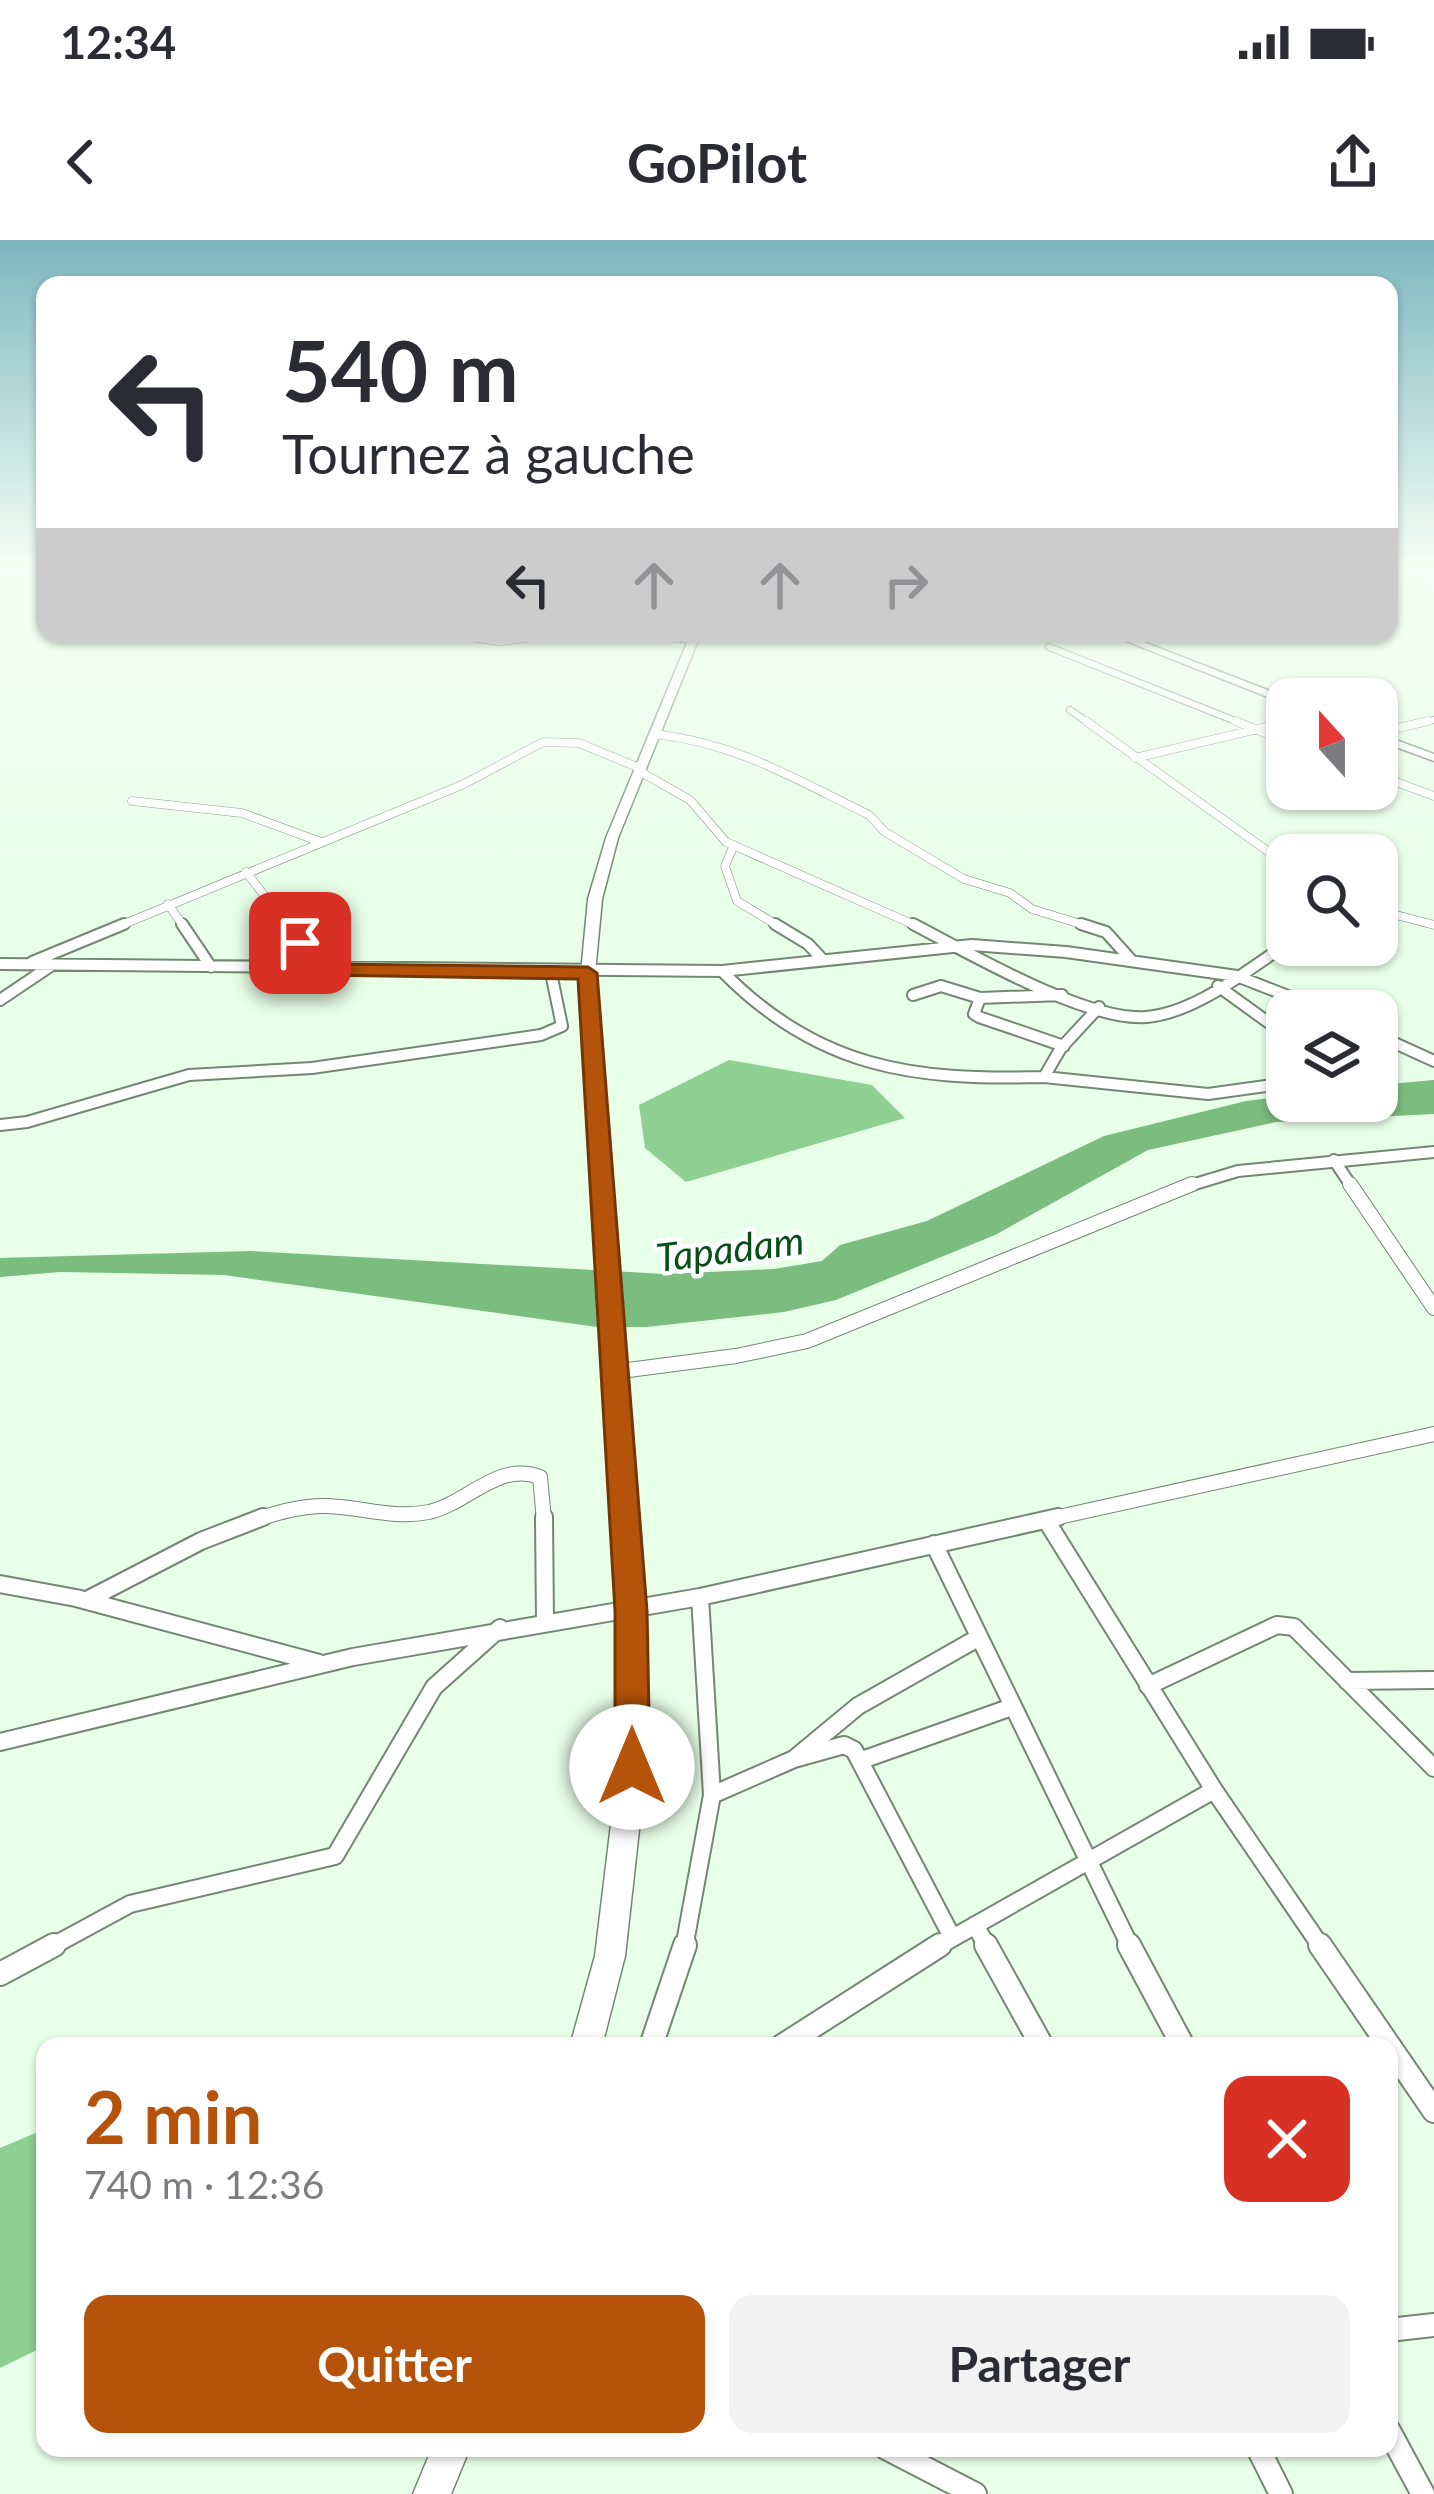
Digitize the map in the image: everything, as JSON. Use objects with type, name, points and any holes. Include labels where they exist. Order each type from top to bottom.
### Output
[{"type":"main road","points":[[588,2037],[610,1956],[632,1767],[631,1611],[588,973],[596,899],[612,838],[681,670]]},
{"type":"main road","points":[[1207,670],[1266,693]]},
{"type":"main road","points":[[1398,743],[1434,758]]},
{"type":"main road","points":[[432,2494],[447,2457]]},
{"type":"street","points":[[1107,670],[1266,734]]},
{"type":"street","points":[[1070,710],[1266,850]]},
{"type":"street","points":[[1398,729],[1434,720]]},
{"type":"street","points":[[1135,758],[1266,727]]},
{"type":"street","points":[[654,734],[707,740],[740,752],[868,815],[885,832],[954,874],[1010,893],[1032,909],[1106,932],[1132,962]]},
{"type":"street","points":[[27,964],[464,784],[509,757],[552,741],[571,741],[641,771],[698,804],[716,821],[724,840],[734,845],[844,891],[1006,973],[1099,1007],[1144,1018],[1218,986],[1266,957]]},
{"type":"street","points":[[1398,783],[1434,796]]},
{"type":"street","points":[[132,801],[242,813],[321,842]]},
{"type":"street","points":[[734,845],[725,866],[737,901],[808,944],[824,960]]},
{"type":"street","points":[[245,872],[321,969]]},
{"type":"street","points":[[168,904],[212,968]]},
{"type":"street","points":[[1398,916],[1434,925]]},
{"type":"street","points":[[1,964],[551,973],[722,971],[955,945],[1237,976],[1272,990]]},
{"type":"street","points":[[0,1000],[52,964]]},
{"type":"street","points":[[722,971],[772,1021],[842,1056],[943,1078],[1044,1077],[1208,1094],[1266,1086]]},
{"type":"street","points":[[0,1125],[27,1122],[189,1075],[312,1068],[541,1035],[562,1026],[564,1018],[551,973]]},
{"type":"street","points":[[913,995],[941,986],[980,998],[1067,995]]},
{"type":"street","points":[[1218,986],[1266,1021]]},
{"type":"street","points":[[980,998],[974,1014],[979,1017],[1064,1046]]},
{"type":"street","points":[[1044,1077],[1099,1007]]},
{"type":"street","points":[[1398,1045],[1434,1061]]},
{"type":"street","points":[[613,1372],[736,1357],[807,1341],[1200,1181],[1238,1171],[1434,1152]]},
{"type":"street","points":[[1334,1160],[1434,1308]]},
{"type":"street","points":[[0,1742],[324,1664],[500,1628],[700,1598],[1434,1434]]},
{"type":"street","points":[[87,1600],[243,1524],[330,1505],[384,1516],[432,1511],[459,1502],[512,1471],[524,1470],[540,1477],[544,1486],[545,1622]]},
{"type":"street","points":[[1046,1520],[1214,1790],[1383,2037]]},
{"type":"street","points":[[934,1544],[1086,1864],[1178,2037]]},
{"type":"street","points":[[0,1584],[87,1600],[324,1664]]},
{"type":"street","points":[[654,2037],[681,1965],[712,1795],[700,1598]]},
{"type":"street","points":[[1148,1686],[1277,1625],[1294,1627],[1434,1768]]},
{"type":"street","points":[[0,1974],[130,1904],[335,1856],[434,1687],[500,1628]]},
{"type":"street","points":[[794,1760],[857,1706],[976,1639]]},
{"type":"street","points":[[1348,1681],[1434,1680]]},
{"type":"street","points":[[862,1760],[1009,1708]]},
{"type":"street","points":[[712,1795],[794,1760],[844,1745],[862,1760],[952,1937]]},
{"type":"street","points":[[796,2037],[952,1937],[1214,1790]]},
{"type":"street","points":[[975,1924],[1037,2037]]},
{"type":"street","points":[[1398,2058],[1434,2111]]},
{"type":"street","points":[[1398,2329],[1434,2325]]},
{"type":"street","points":[[1398,2447],[1424,2494]]},
{"type":"street","points":[[903,2457],[975,2494]]},
{"type":"street","points":[[1262,2457],[1281,2494]]},
{"type":"shaded area","points":[[729,1060],[872,1085],[905,1118],[686,1182],[645,1148],[639,1105]]},
{"type":"shaded area","points":[[1434,1080],[1434,1114],[1398,1116],[1398,1083]]},
{"type":"shaded area","points":[[1266,1099],[1266,1122],[1276,1122],[1148,1150],[995,1235],[836,1300],[784,1312],[646,1327],[597,1327],[224,1275],[60,1272],[0,1277],[0,1258],[251,1251],[665,1274],[774,1269],[822,1261],[840,1245],[927,1221],[1104,1136]]},
{"type":"shaded area","points":[[36,2133],[36,2350],[0,2368],[0,2148]]},
{"type":"route","points":[[300,943],[321,969],[588,973],[631,1611],[632,1767]]},
{"type":"water label","name":"Tapadam","points":[[730,1249]]}]
